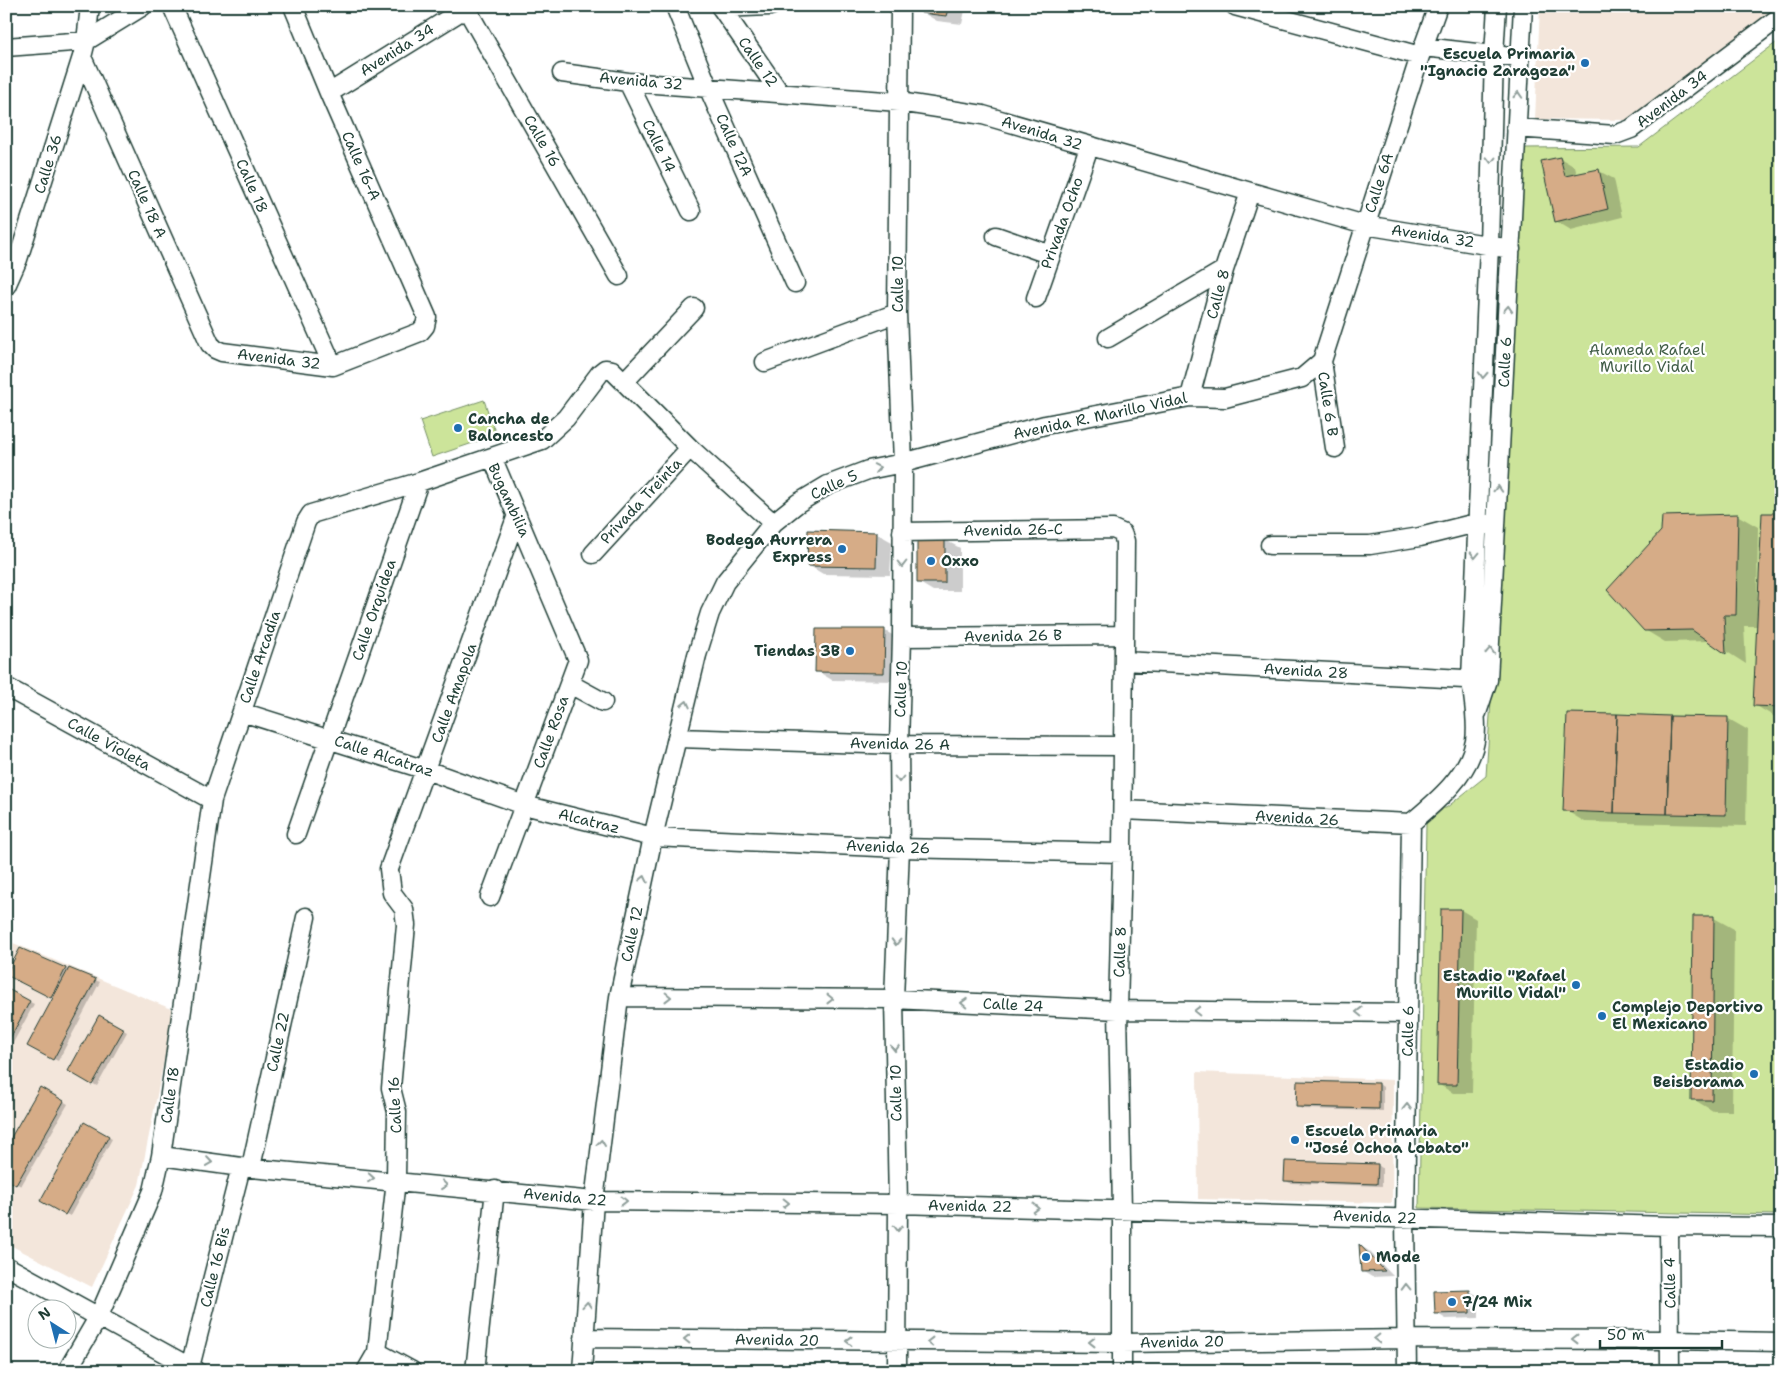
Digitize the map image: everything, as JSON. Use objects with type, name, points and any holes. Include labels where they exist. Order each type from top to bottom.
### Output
[{"type":"street","name":"Calle 36","points":[[6,286],[12,258],[84,49],[90,6]]},
{"type":"street","points":[[6,47],[84,49],[143,6]]},
{"type":"street","name":"Calle 18","points":[[172,6],[333,366]]},
{"type":"street","name":"Calle 16-A","points":[[293,6],[427,317],[425,326]]},
{"type":"street","name":"Calle 12A","points":[[675,6],[708,87],[795,284]]},
{"type":"street","points":[[720,7],[772,6]]},
{"type":"street","name":"Calle 10","points":[[897,1371],[898,1204],[894,1000],[900,848],[899,745],[903,463],[897,313],[900,6]]},
{"type":"street","points":[[1235,6],[1422,51],[1520,58]]},
{"type":"street","name":"Calle 6A","points":[[1322,361],[1438,6]]},
{"type":"street","name":"Calle 6","points":[[1407,1371],[1405,1218],[1411,823],[1442,795],[1455,780],[1467,762],[1475,742],[1476,716],[1471,679],[1497,6]]},
{"type":"street","name":"Calle 6","points":[[1476,716],[1488,680],[1522,6]]},
{"type":"street","name":"Avenida 34","points":[[329,93],[466,7]]},
{"type":"street","name":"Calle 16","points":[[466,7],[619,276]]},
{"type":"street","name":"Calle 12","points":[[720,7],[780,92]]},
{"type":"street","name":"Avenida 34","points":[[1516,128],[1615,135],[1631,130],[1781,16]]},
{"type":"street","name":"Calle 18 A","points":[[84,49],[210,344],[215,349]]},
{"type":"street","name":"Avenida 32","points":[[562,73],[628,82],[899,102],[983,115],[1365,225],[1511,249]]},
{"type":"street","name":"Calle 14","points":[[628,82],[691,211]]},
{"type":"street","name":"Privada Ocho","points":[[1036,298],[1089,147]]},
{"type":"street","name":"Calle 8","points":[[1190,397],[1224,270],[1250,192]]},
{"type":"street","points":[[996,236],[1051,255]]},
{"type":"street","points":[[1108,338],[1224,270]]},
{"type":"street","points":[[624,382],[694,308]]},
{"type":"street","points":[[765,362],[897,313]]},
{"type":"street","name":"Avenida 32","points":[[215,349],[222,352],[333,366],[420,332],[425,326]]},
{"type":"street","name":"Avenida R. Marillo Vidal","points":[[903,463],[1045,425],[1190,397],[1225,398],[1302,378],[1322,361]]},
{"type":"street","name":"Calle 6 B","points":[[1322,361],[1335,448]]},
{"type":"street","name":"Privada Treinta","points":[[492,457],[542,440],[566,418],[600,373],[605,369],[612,370],[690,448],[773,523]]},
{"type":"street","name":"Privada Treinta","points":[[593,554],[690,448]]},
{"type":"street","name":"Bugambilia","points":[[311,514],[419,482],[492,457],[578,660]]},
{"type":"street","name":"Calle 5","points":[[773,523],[798,503],[828,485],[868,470],[903,463]]},
{"type":"street","name":"Calle Orquídea","points":[[296,834],[419,482]]},
{"type":"street","name":"Calle Arcadia","points":[[212,800],[306,522],[311,514]]},
{"type":"street","name":"Calle Amapola","points":[[389,869],[517,516]]},
{"type":"street","name":"Calle 12","points":[[582,1371],[594,1201],[619,997],[653,837],[697,655],[710,614],[725,582],[773,523]]},
{"type":"street","points":[[1270,544],[1370,545],[1420,537],[1476,524],[1496,524]]},
{"type":"street","name":"Avenida 26-C","points":[[902,532],[1113,529],[1122,533]]},
{"type":"street","name":"Calle 8","points":[[1122,533],[1124,541],[1124,662],[1118,1010],[1122,1210],[1122,1371]]},
{"type":"street","name":"Avenida 26 B","points":[[902,637],[1124,635]]},
{"type":"street","name":"Calle Rosa","points":[[490,897],[578,660]]},
{"type":"street","name":"Avenida 28","points":[[1124,662],[1488,680]]},
{"type":"street","points":[[570,684],[603,702]]},
{"type":"street","name":"Calle Violeta","points":[[6,687],[212,800]]},
{"type":"street","name":"Calle Alcatraz","points":[[242,712],[426,770],[524,805]]},
{"type":"street","name":"Avenida 26 A","points":[[678,738],[899,745],[1123,746]]},
{"type":"street","name":"Calle 18","points":[[67,1371],[99,1316],[153,1191],[161,1156],[212,800]]},
{"type":"street","name":"Alcatraz","points":[[524,805],[653,837]]},
{"type":"street","name":"Avenida 26","points":[[1122,810],[1411,823]]},
{"type":"street","name":"Avenida 26","points":[[653,837],[900,848],[1122,853]]},
{"type":"street","name":"Calle 16","points":[[366,1371],[376,1352],[396,1180],[397,1112],[391,1088],[406,925],[404,909],[392,893],[389,869]]},
{"type":"street","name":"Calle 22","points":[[246,1167],[306,916]]},
{"type":"street","name":"Calle 24","points":[[619,997],[894,1000],[1118,1010],[1408,1013]]},
{"type":"street","name":"Avenida 22","points":[[161,1156],[246,1167],[396,1180],[594,1201],[898,1204],[1669,1226],[1781,1227]]},
{"type":"street","name":"Calle 16 Bis","points":[[194,1369],[246,1167]]},
{"type":"street","points":[[475,1371],[495,1190]]},
{"type":"street","name":"Calle 4","points":[[1669,1226],[1670,1371]]},
{"type":"street","points":[[6,1266],[194,1369]]},
{"type":"street","name":"Avenida 20","points":[[584,1338],[1122,1343],[1407,1338],[1781,1342]]},
{"type":"street","points":[[376,1352],[412,1371]]},
{"type":"shaded area","points":[[1540,6],[1781,6],[1630,120],[1535,119]]},
{"type":"shaded area","points":[[6,940],[174,1010],[139,1185],[92,1287],[6,1243]]},
{"type":"shaded area","name":"Escuela Primaria \"José Ochoa Lobato\"","points":[[1197,1072],[1393,1080],[1392,1203],[1198,1199]]},
{"type":"green space","name":"Complejo Deportivo El Mexicano","points":[[1781,39],[1781,1215],[1419,1208],[1426,824],[1443,808],[1446,808],[1486,776],[1505,490],[1523,148],[1639,147]]},
{"type":"green space","name":"Cancha de Baloncesto","points":[[484,400],[496,435],[432,457],[420,421]]},
{"type":"building","points":[[921,6],[949,6],[946,16],[921,13]]},
{"type":"building","points":[[1560,157],[1565,176],[1599,169],[1608,209],[1555,222],[1541,161]]},
{"type":"building","points":[[1762,513],[1781,513],[1781,707],[1753,706]]},
{"type":"building","points":[[1738,514],[1736,615],[1724,615],[1726,654],[1692,630],[1644,631],[1607,590],[1661,531],[1662,516]]},
{"type":"building","name":"Bodega Aurrera Express","points":[[808,530],[877,532],[876,567],[807,566]]},
{"type":"building","name":"Oxxo","points":[[917,538],[945,538],[945,583],[917,583]]},
{"type":"building","name":"Tiendas 3B","points":[[816,629],[885,629],[884,673],[815,672]]},
{"type":"building","points":[[1567,713],[1617,714],[1614,813],[1563,811]]},
{"type":"building","points":[[1617,714],[1670,716],[1667,814],[1614,813]]},
{"type":"building","points":[[1670,716],[1728,717],[1726,815],[1667,814]]},
{"type":"building","points":[[1441,909],[1461,909],[1457,1085],[1437,1085]]},
{"type":"building","points":[[1693,916],[1714,916],[1712,1100],[1691,1100]]},
{"type":"building","points":[[20,948],[66,968],[51,998],[6,975]]},
{"type":"building","points":[[69,968],[96,979],[53,1060],[27,1046]]},
{"type":"building","points":[[6,988],[30,1001],[6,1046]]},
{"type":"building","points":[[99,1015],[124,1029],[92,1085],[68,1071]]},
{"type":"building","points":[[1297,1081],[1379,1083],[1379,1109],[1296,1107]]},
{"type":"building","points":[[40,1087],[64,1101],[16,1185],[6,1179],[6,1146]]},
{"type":"building","points":[[84,1122],[109,1136],[65,1215],[40,1201]]},
{"type":"building","points":[[1285,1161],[1378,1164],[1377,1184],[1284,1181]]},
{"type":"building","name":"Mode","points":[[1359,1244],[1385,1271],[1361,1272]]},
{"type":"building","name":"7/24 Mix","points":[[1470,1290],[1470,1313],[1435,1314],[1434,1291]]},
{"type":"place","name":"Escuela Primaria \"Ignacio Zaragoza\"","points":[[1585,63]]},
{"type":"place","name":"Cancha de Baloncesto","points":[[458,428]]},
{"type":"place","name":"Bodega Aurrera Express","points":[[842,549]]},
{"type":"place","name":"Oxxo","points":[[931,561]]},
{"type":"place","name":"Tiendas 3B","points":[[850,651]]},
{"type":"place","name":"Estadio \"Rafael Murillo Vidal\"","points":[[1576,985]]},
{"type":"place","name":"Complejo Deportivo El Mexicano","points":[[1602,1016]]},
{"type":"place","name":"Estadio Beisborama","points":[[1754,1074]]},
{"type":"place","name":"Escuela Primaria \"José Ochoa Lobato\"","points":[[1295,1140]]},
{"type":"place","name":"Mode","points":[[1366,1257]]},
{"type":"place","name":"7/24 Mix","points":[[1452,1302]]},
{"type":"park label","name":"Alameda Rafael Murillo Vidal","points":[[1647,358]]}]
